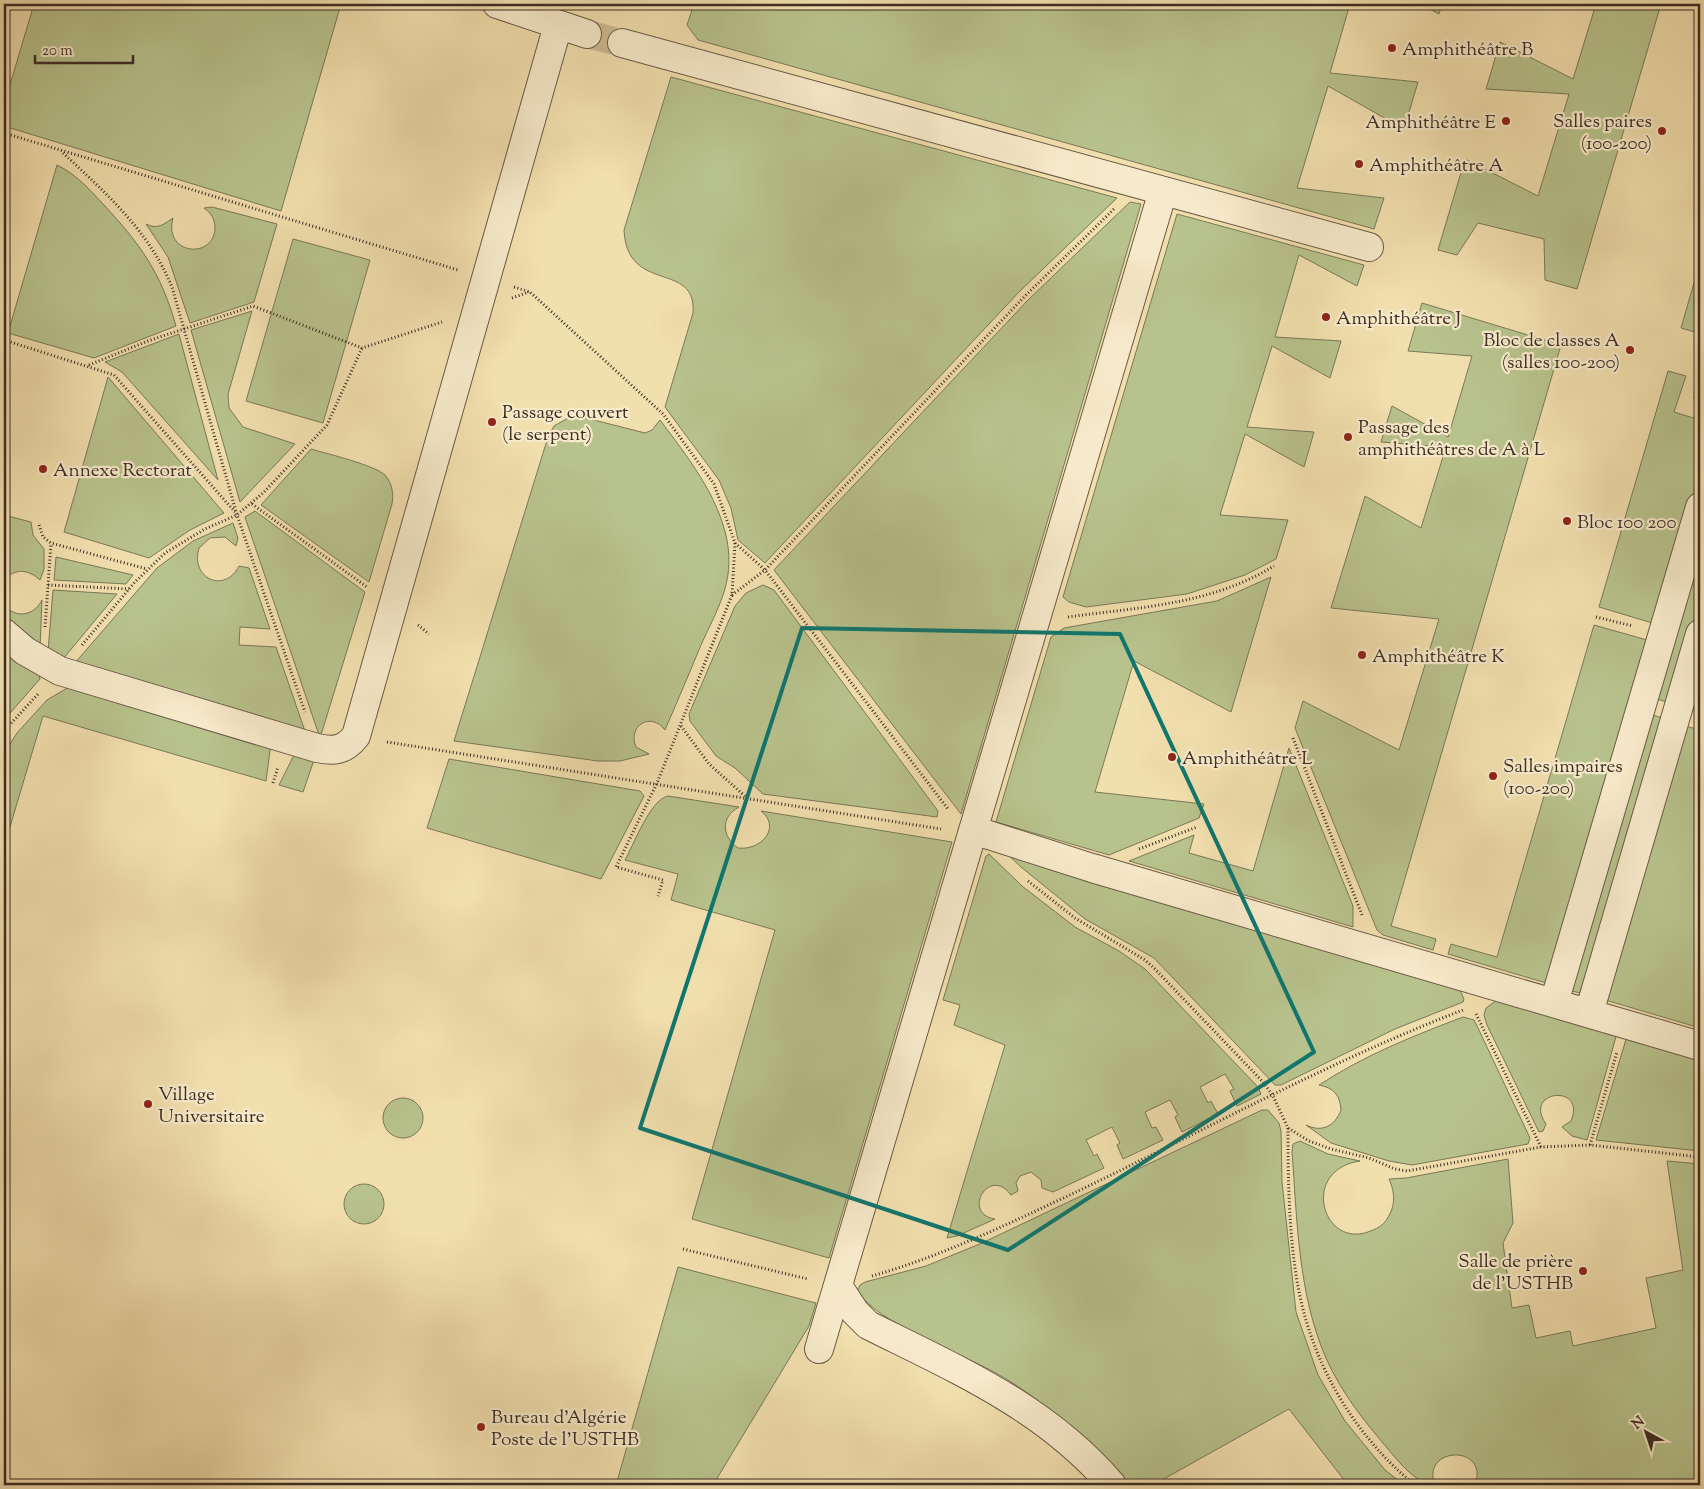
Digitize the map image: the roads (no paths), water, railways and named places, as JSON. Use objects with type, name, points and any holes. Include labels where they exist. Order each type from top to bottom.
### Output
[{"type":"lane","points":[[497,4],[587,34]]},
{"type":"lane","points":[[4,633],[51,667],[317,748],[336,751],[344,748],[356,736],[558,25]]},
{"type":"lane","points":[[622,43],[1369,247]]},
{"type":"lane","points":[[819,1349],[838,1286],[961,829],[1035,621],[1151,188]]},
{"type":"lane","points":[[1554,1003],[1700,507]]},
{"type":"lane","points":[[1589,1013],[1700,634]]},
{"type":"lane","points":[[961,829],[1360,946],[1478,994],[1554,1003],[1700,1046]]},
{"type":"lane","points":[[838,1286],[855,1312],[868,1325],[990,1386],[1020,1404],[1076,1449],[1112,1485]]},
{"type":"tunnel","points":[[587,34],[622,43]]},
{"type":"place","name":"Amphithéâtre B","points":[[1392,48]]},
{"type":"place","name":"Amphithéâtre E","points":[[1506,121]]},
{"type":"place","name":"Salles paires (100-200)","points":[[1662,131]]},
{"type":"place","name":"Amphithéâtre A","points":[[1359,164]]},
{"type":"place","name":"Amphithéâtre J","points":[[1326,317]]},
{"type":"place","name":"Bloc de classes A (salles 100-200)","points":[[1630,350]]},
{"type":"place","name":"Passage couvert (le serpent)","points":[[492,422]]},
{"type":"place","name":"Passage des amphithéâtres de A à L","points":[[1348,437]]},
{"type":"place","name":"Annexe Rectorat","points":[[43,469]]},
{"type":"place","name":"Bloc 100 200","points":[[1567,521]]},
{"type":"place","name":"Amphithéâtre K","points":[[1362,655]]},
{"type":"place","name":"Amphithéâtre L","points":[[1172,757]]},
{"type":"place","name":"Salles impaires (100-200)","points":[[1493,776]]},
{"type":"place","name":"Village Universitaire","points":[[148,1104]]},
{"type":"place","name":"Salle de prière de l'USTHB","points":[[1583,1271]]},
{"type":"place","name":"Bureau d'Algérie Poste de l'USTHB","points":[[481,1427]]}]
